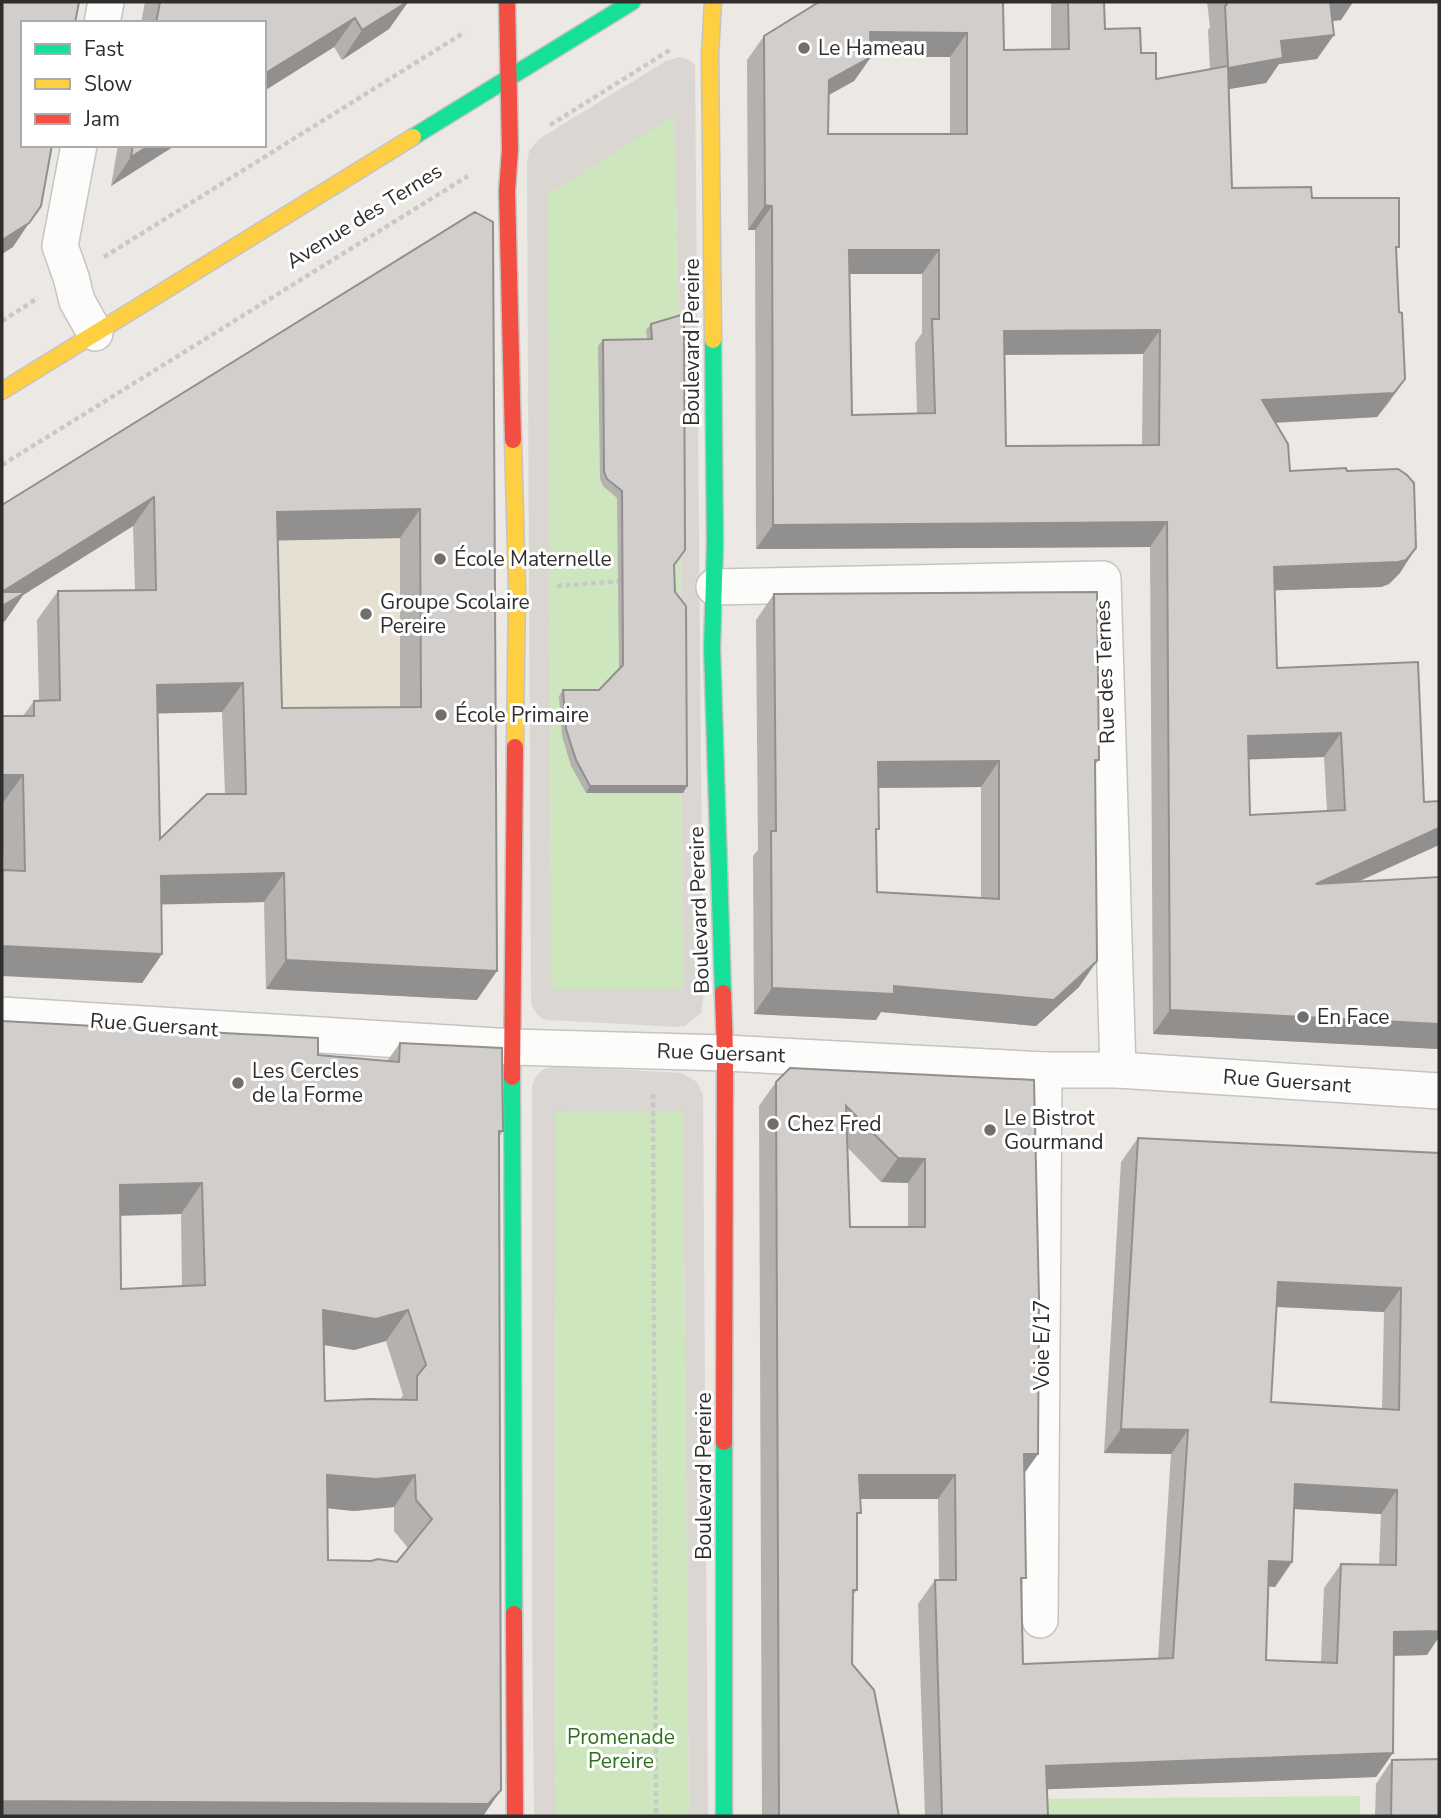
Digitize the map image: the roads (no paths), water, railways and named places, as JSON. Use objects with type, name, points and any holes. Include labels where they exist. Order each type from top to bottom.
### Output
[{"type":"main road","name":"Avenue des Ternes","points":[[2,391],[632,2]]},
{"type":"main road","name":"Boulevard Pereire","points":[[713,2],[710,54],[714,587],[712,648],[725,1053],[724,1816]]},
{"type":"main road","points":[[507,4],[510,150],[508,191],[517,587],[512,1047],[515,1816]]},
{"type":"street","points":[[103,21],[106,2]]},
{"type":"street","points":[[79,147],[60,247],[77,301],[95,333]]},
{"type":"street","name":"Rue des Ternes","points":[[714,587],[1102,579],[1118,1070]]},
{"type":"street","name":"Rue Guersant","points":[[2,1016],[512,1047],[725,1053],[1044,1070],[1118,1070],[1439,1091]]},
{"type":"street","name":"Voie E/17","points":[[1040,1619],[1044,1070]]},
{"type":"place","name":"Le Hameau","points":[[804,48]]},
{"type":"place","name":"École Maternelle","points":[[440,559]]},
{"type":"place","name":"Groupe Scolaire Pereire","points":[[366,614]]},
{"type":"place","name":"École Primaire","points":[[441,715]]},
{"type":"place","name":"En Face","points":[[1303,1017]]},
{"type":"place","name":"Les Cercles de la Forme","points":[[238,1083]]},
{"type":"place","name":"Chez Fred","points":[[773,1124]]},
{"type":"place","name":"Le Bistrot Gourmand","points":[[990,1130]]},
{"type":"park label","name":"Promenade Pereire","points":[[621,1749]]}]
